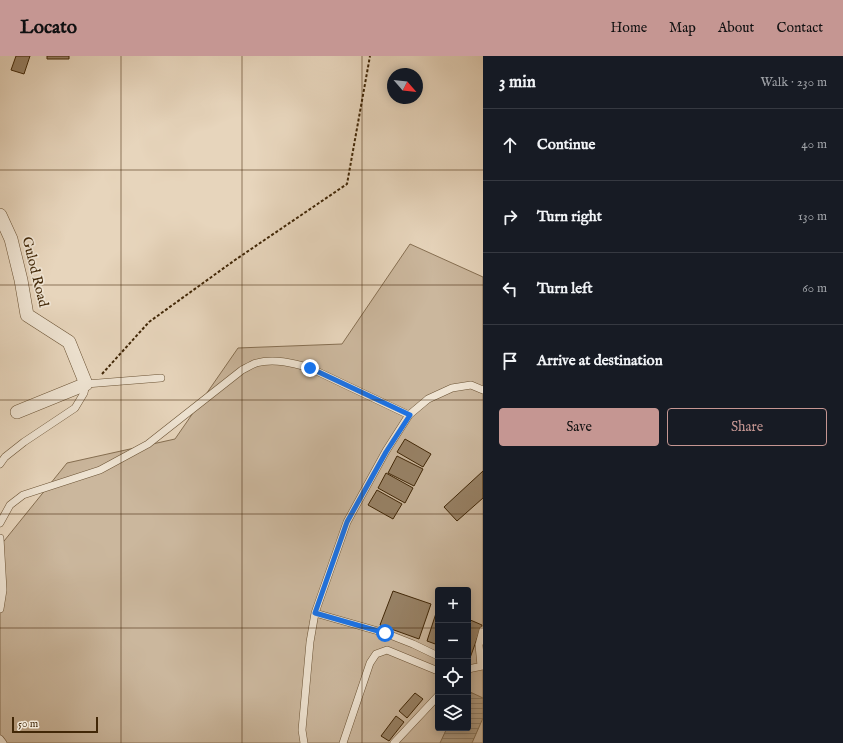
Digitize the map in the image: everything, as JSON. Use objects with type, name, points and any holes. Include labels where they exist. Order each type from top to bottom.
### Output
[{"type":"street","name":"Gulod Road","points":[[0,215],[11,239],[21,280],[27,315],[69,342],[90,384]]},
{"type":"street","points":[[17,412],[90,384]]},
{"type":"lane","points":[[0,523],[10,506],[23,495],[100,470],[148,444],[242,370],[258,363],[276,361],[287,362],[310,368],[410,415]]},
{"type":"lane","points":[[0,464],[5,457],[24,442],[75,408],[90,384],[161,378]]},
{"type":"lane","points":[[304,743],[302,730],[310,642],[315,613],[347,522],[386,452],[410,415],[428,399],[452,388],[471,385],[483,390]]},
{"type":"lane","points":[[0,538],[3,590],[0,609]]},
{"type":"lane","points":[[315,613],[385,633],[435,655]]},
{"type":"lane","points":[[471,668],[482,666],[479,644],[483,630]]},
{"type":"lane","points":[[343,743],[370,663],[376,654],[387,650],[435,670]]},
{"type":"lane","points":[[394,743],[435,699]]},
{"type":"lane","points":[[0,739],[3,743]]},
{"type":"path","points":[[90,384],[149,322],[235,260],[347,184],[370,56]]},
{"type":"shaded area","points":[[410,244],[483,277],[483,743],[0,743],[0,546],[67,463],[175,439],[238,348],[342,344]]},
{"type":"shaded area","points":[[471,692],[483,698],[483,718],[472,743],[440,743],[446,731],[471,731]]},
{"type":"building","points":[[16,56],[30,56],[24,74],[11,70]]},
{"type":"building","points":[[47,56],[69,56],[69,59],[47,59]]},
{"type":"building","points":[[405,439],[431,454],[423,467],[397,452]]},
{"type":"building","points":[[397,456],[423,469],[414,486],[388,473]]},
{"type":"building","points":[[483,471],[483,498],[457,521],[444,507]]},
{"type":"building","points":[[386,473],[413,488],[405,503],[378,488]]},
{"type":"building","points":[[377,490],[402,504],[393,519],[368,505]]},
{"type":"building","points":[[393,591],[431,604],[419,639],[380,625]]},
{"type":"building","points":[[435,616],[435,644],[427,641]]},
{"type":"building","points":[[471,620],[482,625],[471,655]]},
{"type":"building","points":[[415,693],[423,699],[407,718],[399,711]]},
{"type":"building","points":[[396,716],[404,722],[389,741],[381,736]]},
{"type":"route","points":[[310,368],[410,415],[386,452],[347,522],[315,613],[385,633]]}]
